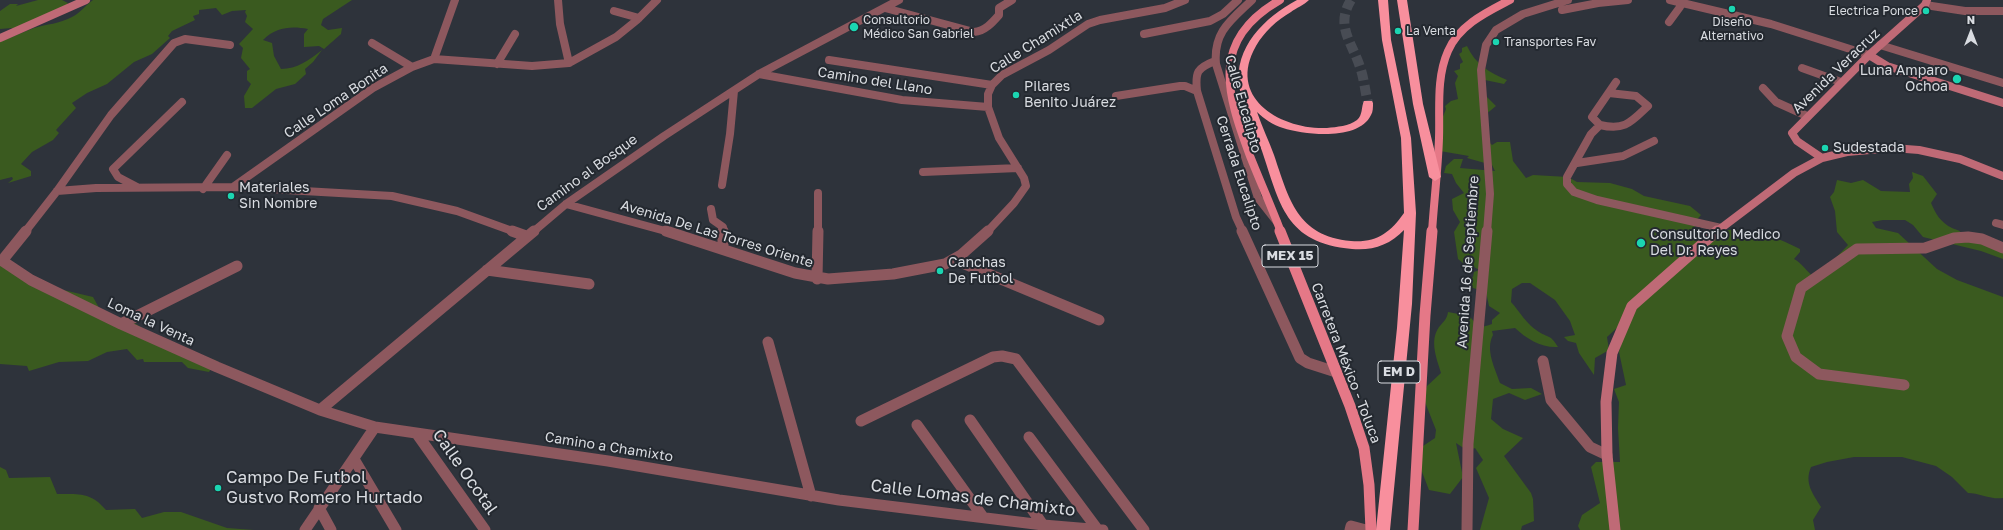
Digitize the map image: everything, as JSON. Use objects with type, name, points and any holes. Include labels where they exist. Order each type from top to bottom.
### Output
[{"type":"highway","points":[[1304,0],[1288,8],[1267,24],[1255,40],[1248,53],[1243,71],[1248,101],[1287,204],[1297,222],[1315,235],[1333,242],[1355,245],[1377,243],[1396,233],[1410,213]]},
{"type":"highway","name":"EM D","points":[[1383,0],[1384,27],[1404,125],[1408,159],[1410,213],[1408,278],[1383,530]]},
{"type":"highway","points":[[1402,0],[1408,30],[1418,104],[1435,177]]},
{"type":"highway","points":[[1246,92],[1256,106],[1268,117],[1286,126],[1308,131],[1331,131],[1352,127],[1365,119],[1369,111],[1368,103]]},
{"type":"main road","name":"Carretera México - Toluca","points":[[1280,0],[1252,19],[1238,37],[1232,50],[1228,71],[1233,101],[1248,148],[1336,372],[1364,448],[1369,484],[1371,530]]},
{"type":"main road","points":[[1413,530],[1425,315],[1439,139],[1440,79],[1448,50],[1464,28],[1483,14],[1510,0]]},
{"type":"street","points":[[0,38],[86,0]]},
{"type":"street","points":[[434,59],[455,0]]},
{"type":"street","points":[[558,0],[560,24],[569,63]]},
{"type":"street","name":"Calle Loma Bonita","points":[[233,187],[373,88],[412,67],[434,59],[532,66],[569,63],[616,37],[639,18],[657,0]]},
{"type":"street","name":"Camino al Bosque","points":[[320,410],[566,204],[664,136],[759,74],[899,0]]},
{"type":"street","points":[[885,8],[978,33],[984,31],[999,15],[999,8],[1012,0]]},
{"type":"street","name":"Calle Chamixtla","points":[[955,260],[982,237],[1024,190],[1026,182],[999,138],[988,107],[988,94],[992,85],[1002,75],[1049,50],[1088,24],[1100,20],[1165,8],[1185,0]]},
{"type":"street","points":[[1144,34],[1210,21],[1223,14],[1238,0]]},
{"type":"street","name":"Calle Eucalipto","points":[[1252,0],[1222,28],[1214,51],[1215,62],[1258,198],[1276,222]]},
{"type":"street","name":"Avenida 16 de Septiembre","points":[[1467,530],[1468,444],[1490,194],[1481,70],[1486,45],[1496,30],[1508,22],[1535,9],[1568,0]]},
{"type":"street","points":[[1562,10],[1598,3],[1628,0]]},
{"type":"street","points":[[1670,0],[1764,21],[1869,55],[1887,66],[2003,103]]},
{"type":"street","points":[[1668,22],[1680,7],[1681,2]]},
{"type":"street","points":[[1926,2],[1965,11],[2003,11]]},
{"type":"street","name":"Avenida Veracruz","points":[[1822,158],[1797,141],[1792,133],[1841,82],[1926,2]]},
{"type":"street","points":[[614,11],[639,18]]},
{"type":"street","points":[[497,64],[516,34]]},
{"type":"street","points":[[57,191],[111,115],[174,43],[185,39],[230,44]]},
{"type":"street","points":[[372,43],[412,67]]},
{"type":"street","points":[[1880,45],[2003,83]]},
{"type":"street","points":[[829,60],[992,85]]},
{"type":"street","name":"Cerrada Eucalipto","points":[[1215,62],[1201,67],[1196,72],[1195,76],[1197,91],[1236,217],[1300,358],[1308,363],[1336,372]]},
{"type":"street","points":[[1802,68],[1841,82]]},
{"type":"street","name":"Camino del Llano","points":[[759,74],[833,89],[946,105],[988,107]]},
{"type":"street","points":[[1609,93],[1624,93],[1644,100],[1648,106],[1628,124],[1618,129],[1600,125],[1592,116],[1616,82]]},
{"type":"street","points":[[1116,96],[1180,86],[1185,86],[1197,91]]},
{"type":"street","points":[[1763,88],[1767,96],[1779,104],[1807,116]]},
{"type":"street","points":[[722,185],[730,134],[734,91]]},
{"type":"street","points":[[138,188],[118,177],[113,169],[182,102]]},
{"type":"street","points":[[1600,125],[1591,134],[1567,177],[1567,184],[1574,192],[1597,200],[1721,228]]},
{"type":"street","points":[[1576,163],[1623,156],[1654,141]]},
{"type":"street","points":[[1614,530],[1607,455],[1606,402],[1612,353],[1632,306],[1721,228],[1794,173],[1822,158],[1847,152],[1893,148],[1919,150],[1960,159],[2003,176]]},
{"type":"street","points":[[202,189],[227,155]]},
{"type":"street","points":[[923,172],[1018,168]]},
{"type":"street","points":[[57,191],[138,188],[202,189],[233,187],[399,196],[457,211],[526,236]]},
{"type":"street","name":"Loma la Venta","points":[[57,191],[8,252],[4,262],[31,280],[121,324],[217,367],[320,410],[375,427]]},
{"type":"street","points":[[817,279],[818,193]]},
{"type":"street","name":"Avenida De Las Torres Oriente","points":[[566,204],[635,221],[795,274],[817,279],[841,279],[929,268],[955,260]]},
{"type":"street","points":[[711,209],[713,220],[724,229],[723,249]]},
{"type":"street","points":[[1904,386],[1819,374],[1796,357],[1787,336],[1801,288],[1857,249],[1925,248],[1954,238],[1968,237],[1982,239],[2003,248]]},
{"type":"street","points":[[955,260],[1099,320]]},
{"type":"street","points":[[121,324],[237,266]]},
{"type":"street","points":[[487,270],[589,284]]},
{"type":"street","points":[[768,342],[811,496]]},
{"type":"street","points":[[861,420],[993,357],[1002,356],[1016,359],[1144,530]]},
{"type":"street","points":[[1543,362],[1550,400],[1590,447],[1607,455]]},
{"type":"street","points":[[970,420],[1043,525]]},
{"type":"street","points":[[917,426],[983,517]]},
{"type":"street","points":[[305,530],[375,427]]},
{"type":"street","name":"Camino a Chamixto","points":[[375,427],[608,461],[839,500]]},
{"type":"street","name":"Calle Ocotal","points":[[417,434],[486,530]]},
{"type":"street","points":[[1030,437],[1098,530]]},
{"type":"street","points":[[354,459],[396,530]]},
{"type":"street","name":"Calle Lomas de Chamixto","points":[[839,500],[1043,525],[1103,530]]},
{"type":"street","points":[[319,508],[331,530]]},
{"type":"street","points":[[1350,530],[1351,526],[1366,530]]},
{"type":"green space","points":[[38,0],[62,0],[68,3],[65,7],[13,30],[12,28],[0,29],[0,11],[10,4],[18,4],[16,6]]},
{"type":"green space","points":[[93,0],[352,0],[323,19],[321,25],[328,30],[342,28],[341,34],[324,49],[319,46],[304,47],[304,34],[308,29],[284,28],[273,32],[263,40],[272,43],[274,56],[281,69],[298,66],[322,50],[313,62],[305,69],[306,74],[295,84],[276,89],[252,108],[245,108],[244,96],[251,84],[247,80],[247,71],[250,69],[241,58],[243,48],[239,44],[253,29],[245,22],[247,16],[245,12],[246,10],[232,11],[222,15],[216,8],[199,10],[199,14],[193,16],[195,20],[172,31],[168,36],[170,38],[152,54],[134,62],[107,84],[87,93],[72,103],[76,108],[56,130],[59,133],[53,140],[32,152],[21,164],[31,171],[31,176],[8,183],[13,179],[12,177],[0,180],[0,42],[34,28],[58,23],[75,16]]},
{"type":"green space","points":[[1467,46],[1474,58],[1479,63],[1507,80],[1504,84],[1485,80],[1483,93],[1496,106],[1485,115],[1486,139],[1492,145],[1497,142],[1510,142],[1513,161],[1526,178],[1533,175],[1568,177],[1577,182],[1610,183],[1632,189],[1644,196],[1690,206],[1701,215],[1693,224],[1698,231],[1705,236],[1729,230],[1741,230],[1777,239],[1800,249],[1800,252],[1794,259],[1814,277],[1827,267],[1848,245],[1837,232],[1835,211],[1830,197],[1834,192],[1837,180],[1851,183],[1863,180],[1881,191],[1910,192],[1909,184],[1913,178],[1912,172],[1923,176],[1937,194],[1931,203],[1941,220],[1948,226],[1963,234],[2003,248],[2003,259],[1981,251],[1923,237],[1913,225],[1905,220],[1883,220],[1872,222],[1876,228],[1898,233],[1937,269],[1957,280],[2003,297],[2003,498],[1994,498],[1968,493],[1952,477],[1936,466],[1902,457],[1854,457],[1827,462],[1811,467],[1808,478],[1810,488],[1821,507],[1813,520],[1815,530],[1580,530],[1578,526],[1582,515],[1600,503],[1591,467],[1596,462],[1620,462],[1618,428],[1619,402],[1614,389],[1626,385],[1619,352],[1621,345],[1619,326],[1607,337],[1609,350],[1595,358],[1594,375],[1579,353],[1576,343],[1568,341],[1564,337],[1575,335],[1570,321],[1555,300],[1530,283],[1522,283],[1512,289],[1511,302],[1531,326],[1552,339],[1558,347],[1546,346],[1535,342],[1524,336],[1515,328],[1492,331],[1493,335],[1490,353],[1500,383],[1512,389],[1531,388],[1542,394],[1525,400],[1509,393],[1493,399],[1491,419],[1503,429],[1523,438],[1504,456],[1531,493],[1533,499],[1534,521],[1522,526],[1521,530],[1480,530],[1489,498],[1476,468],[1483,460],[1475,448],[1468,451],[1456,443],[1463,477],[1450,494],[1429,490],[1417,459],[1420,448],[1435,438],[1436,430],[1423,397],[1427,386],[1441,373],[1434,344],[1436,332],[1446,318],[1448,312],[1469,316],[1476,324],[1481,326],[1492,324],[1492,320],[1500,313],[1489,306],[1486,292],[1470,287],[1467,282],[1473,277],[1474,272],[1479,270],[1471,265],[1467,266],[1458,259],[1454,232],[1460,222],[1453,210],[1452,199],[1464,193],[1456,183],[1452,174],[1444,173],[1446,166],[1454,159],[1463,159],[1460,168],[1495,171],[1492,165],[1467,158],[1469,156],[1440,151],[1442,119],[1446,109],[1445,106],[1451,101],[1458,99],[1455,83],[1458,76],[1454,71],[1460,69],[1460,64],[1463,62],[1459,54],[1462,52],[1462,48]]},
{"type":"green space","points":[[0,261],[59,289],[93,297],[103,315],[133,322],[185,357],[216,360],[209,372],[188,368],[182,362],[144,362],[143,359],[137,360],[127,349],[107,352],[88,361],[59,362],[29,371],[27,366],[0,364]]},
{"type":"green space","points":[[0,467],[6,470],[9,478],[50,477],[57,494],[84,495],[95,500],[106,510],[135,509],[142,518],[164,512],[181,512],[227,528],[254,530],[0,530]]},
{"type":"tunnel","points":[[1351,0],[1346,9],[1346,34],[1357,58],[1368,103]]},
{"type":"place","name":"Diseño Alternativo","points":[[1732,9]]},
{"type":"place","name":"Electrica Ponce","points":[[1926,11]]},
{"type":"place","name":"Consultorio Médico San Gabriel","points":[[854,27]]},
{"type":"place","name":"La Venta","points":[[1398,31]]},
{"type":"place","name":"Transportes Fav","points":[[1496,42]]},
{"type":"place","name":"Luna Amparo Ochoa","points":[[1957,79]]},
{"type":"place","name":"Pilares Benito Juárez","points":[[1016,95]]},
{"type":"place","name":"Sudestada","points":[[1825,148]]},
{"type":"place","name":"Materiales Sin Nombre","points":[[231,196]]},
{"type":"place","name":"Consultorio Medico Del Dr. Reyes","points":[[1641,243]]},
{"type":"place","name":"Canchas De Futbol","points":[[940,271]]},
{"type":"place","name":"Campo De Futbol Gustvo Romero Hurtado","points":[[218,488]]}]
